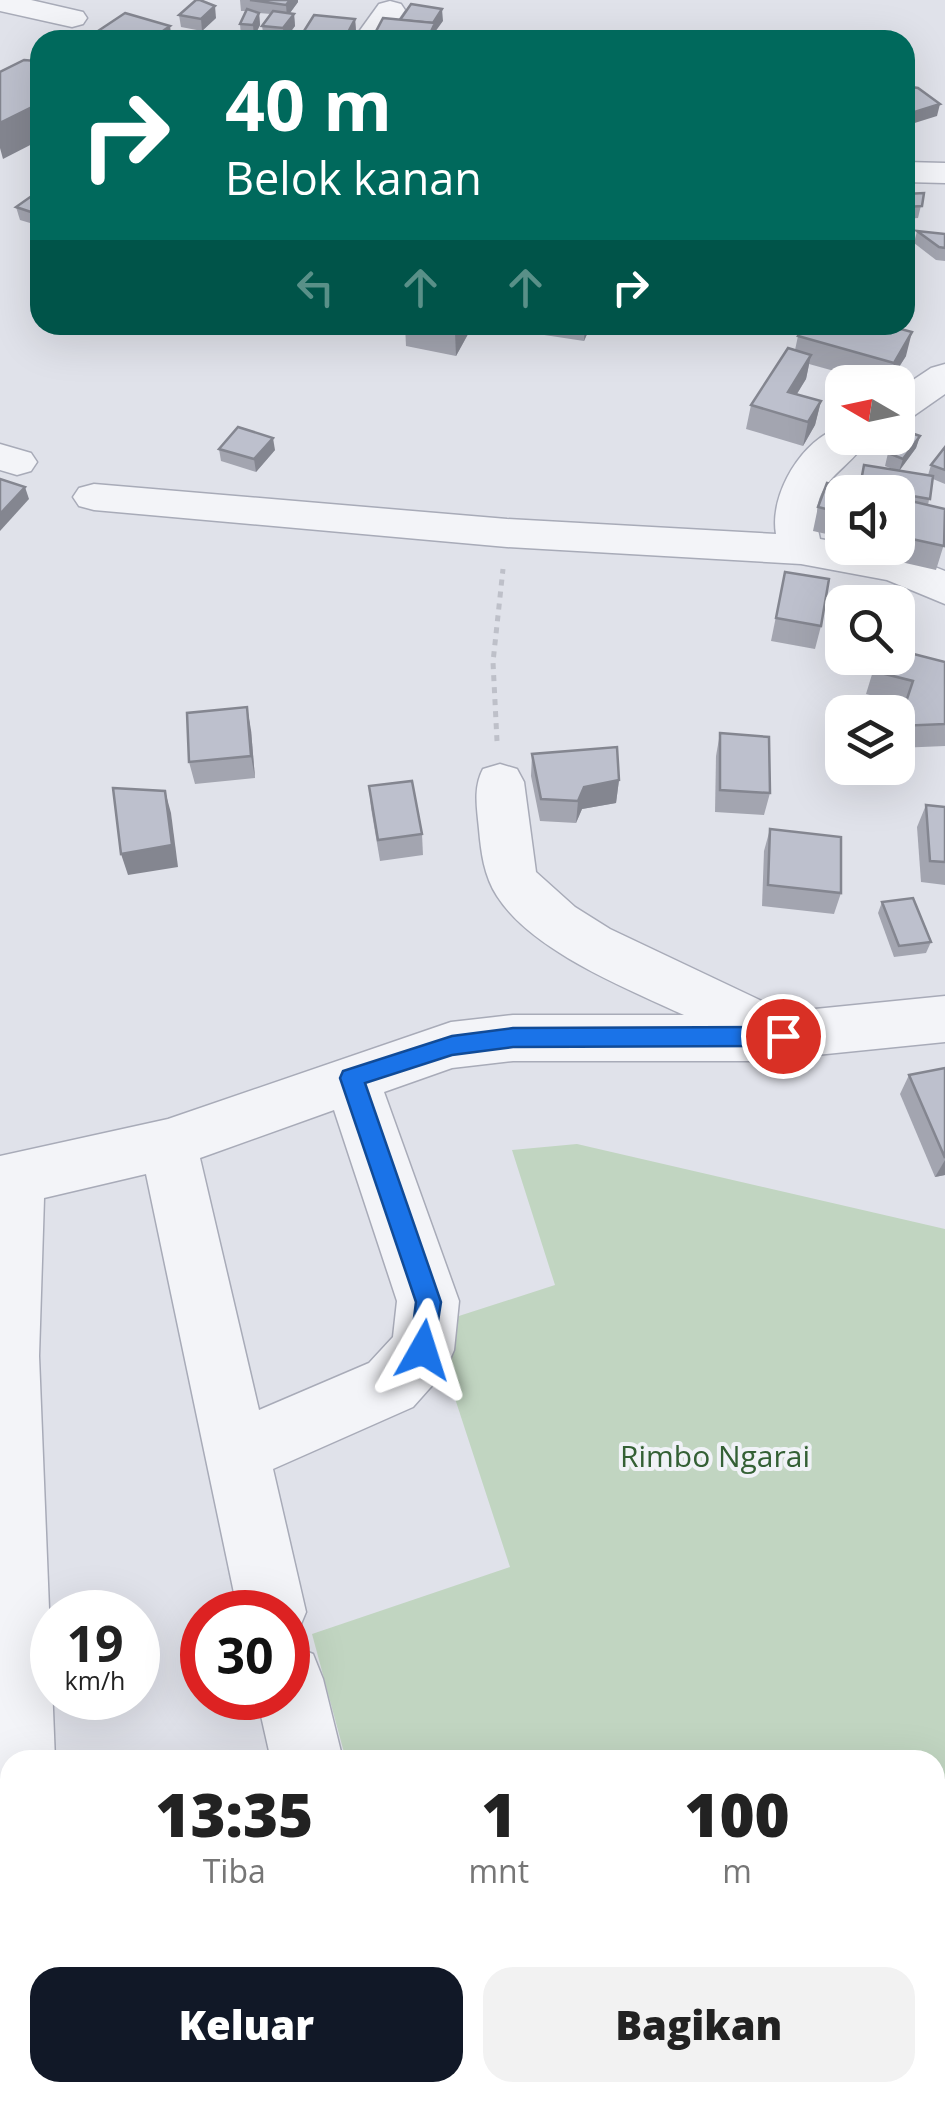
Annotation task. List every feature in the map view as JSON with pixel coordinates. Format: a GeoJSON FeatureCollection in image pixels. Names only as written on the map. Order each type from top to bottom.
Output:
{"type":"FeatureCollection","features":[{"type":"Feature","properties":{"kind":"street"},"geometry":{"type":"LineString","coordinates":[[0,2],[72,19]]}},
{"type":"Feature","properties":{"kind":"street"},"geometry":{"type":"LineString","coordinates":[[375,30],[390,10]]}},
{"type":"Feature","properties":{"kind":"street"},"geometry":{"type":"LineString","coordinates":[[915,172],[945,173]]}},
{"type":"Feature","properties":{"kind":"street"},"geometry":{"type":"LineString","coordinates":[[915,396],[945,376]]}},
{"type":"Feature","properties":{"kind":"street"},"geometry":{"type":"LineString","coordinates":[[802,550],[794,510],[809,476],[826,455]]}},
{"type":"Feature","properties":{"kind":"street"},"geometry":{"type":"LineString","coordinates":[[94,497],[507,533],[802,550],[897,566],[945,589]]}},
{"type":"Feature","properties":{"kind":"street"},"geometry":{"type":"LineString","coordinates":[[500,782],[513,880],[528,900],[569,931],[783,1036]]}},
{"type":"Feature","properties":{"kind":"street"},"geometry":{"type":"LineString","coordinates":[[19,1750],[7,1182],[168,1144],[452,1046],[513,1038],[783,1036],[945,1019]]}},
{"type":"Feature","properties":{"kind":"street"},"geometry":{"type":"LineString","coordinates":[[234,1453],[391,1385],[423,1350],[428,1302],[351,1078]]}},
{"type":"Feature","properties":{"kind":"street"},"geometry":{"type":"LineString","coordinates":[[168,1144],[267,1590]]}},
{"type":"Feature","properties":{"kind":"street"},"geometry":{"type":"LineString","coordinates":[[298,1720],[305,1750]]}},
{"type":"Feature","properties":{"kind":"path"},"geometry":{"type":"LineString","coordinates":[[500,782],[493,662],[507,533]]}},
{"type":"Feature","properties":{"kind":"green space","name":"Rimbo Ngarai"},"geometry":{"type":"Polygon","coordinates":[[[577,1144],[945,1229],[945,1750],[343,1750],[312,1634],[510,1567],[431,1325],[555,1285],[512,1150],[577,1144]]]}},
{"type":"Feature","properties":{"kind":"building"},"geometry":{"type":"Polygon","coordinates":[[[196,0],[215,6],[201,19],[179,15],[196,0]]]}},
{"type":"Feature","properties":{"kind":"building"},"geometry":{"type":"Polygon","coordinates":[[[250,0],[290,0],[286,5],[250,0]]]}},
{"type":"Feature","properties":{"kind":"building"},"geometry":{"type":"Polygon","coordinates":[[[411,4],[442,9],[433,23],[400,20],[411,4]]]}},
{"type":"Feature","properties":{"kind":"building"},"geometry":{"type":"Polygon","coordinates":[[[247,9],[259,13],[253,25],[240,24],[247,9]]]}},
{"type":"Feature","properties":{"kind":"building"},"geometry":{"type":"Polygon","coordinates":[[[273,11],[294,14],[283,28],[262,26],[273,11]]]}},
{"type":"Feature","properties":{"kind":"building"},"geometry":{"type":"Polygon","coordinates":[[[125,13],[170,26],[164,30],[100,30],[125,13]]]}},
{"type":"Feature","properties":{"kind":"building"},"geometry":{"type":"Polygon","coordinates":[[[314,15],[355,19],[349,30],[305,30],[314,15]]]}},
{"type":"Feature","properties":{"kind":"building"},"geometry":{"type":"Polygon","coordinates":[[[383,18],[435,23],[432,30],[377,30],[383,18]]]}},
{"type":"Feature","properties":{"kind":"building"},"geometry":{"type":"Polygon","coordinates":[[[30,60],[30,108],[0,123],[0,72],[30,60]]]}},
{"type":"Feature","properties":{"kind":"building"},"geometry":{"type":"Polygon","coordinates":[[[915,88],[918,88],[940,104],[915,112],[915,88]]]}},
{"type":"Feature","properties":{"kind":"building"},"geometry":{"type":"Polygon","coordinates":[[[915,193],[924,193],[922,206],[915,206],[915,193]]]}},
{"type":"Feature","properties":{"kind":"building"},"geometry":{"type":"Polygon","coordinates":[[[30,197],[30,212],[16,207],[30,197]]]}},
{"type":"Feature","properties":{"kind":"building"},"geometry":{"type":"Polygon","coordinates":[[[917,231],[945,234],[945,248],[939,247],[917,231]]]}},
{"type":"Feature","properties":{"kind":"building"},"geometry":{"type":"Polygon","coordinates":[[[799,335],[910,335],[894,363],[799,335]]]}},
{"type":"Feature","properties":{"kind":"building"},"geometry":{"type":"Polygon","coordinates":[[[788,348],[811,355],[788,392],[821,401],[808,422],[751,405],[788,348]]]}},
{"type":"Feature","properties":{"kind":"building"},"geometry":{"type":"Polygon","coordinates":[[[238,427],[273,438],[254,459],[219,449],[238,427]]]}},
{"type":"Feature","properties":{"kind":"building"},"geometry":{"type":"Polygon","coordinates":[[[945,447],[945,470],[931,465],[945,447]]]}},
{"type":"Feature","properties":{"kind":"building"},"geometry":{"type":"Polygon","coordinates":[[[864,465],[933,476],[930,499],[915,496],[915,475],[862,475],[864,465]]]}},
{"type":"Feature","properties":{"kind":"building"},"geometry":{"type":"Polygon","coordinates":[[[0,479],[25,487],[0,514],[0,479]]]}},
{"type":"Feature","properties":{"kind":"building"},"geometry":{"type":"Polygon","coordinates":[[[825,488],[825,509],[818,507],[825,488]]]}},
{"type":"Feature","properties":{"kind":"building"},"geometry":{"type":"Polygon","coordinates":[[[915,502],[945,509],[944,546],[915,540],[915,502]]]}},
{"type":"Feature","properties":{"kind":"building"},"geometry":{"type":"Polygon","coordinates":[[[785,572],[829,579],[821,626],[776,618],[785,572]]]}},
{"type":"Feature","properties":{"kind":"building"},"geometry":{"type":"Polygon","coordinates":[[[915,654],[945,662],[945,724],[915,725],[915,695],[908,695],[913,681],[889,675],[915,675],[915,654]]]}},
{"type":"Feature","properties":{"kind":"building"},"geometry":{"type":"Polygon","coordinates":[[[247,707],[251,756],[189,762],[187,713],[247,707]]]}},
{"type":"Feature","properties":{"kind":"building"},"geometry":{"type":"Polygon","coordinates":[[[720,733],[769,737],[770,793],[720,790],[720,733]]]}},
{"type":"Feature","properties":{"kind":"building"},"geometry":{"type":"Polygon","coordinates":[[[617,747],[619,780],[584,787],[578,801],[541,799],[532,754],[617,747]]]}},
{"type":"Feature","properties":{"kind":"building"},"geometry":{"type":"Polygon","coordinates":[[[412,781],[422,834],[378,840],[369,786],[412,781]]]}},
{"type":"Feature","properties":{"kind":"building"},"geometry":{"type":"Polygon","coordinates":[[[113,788],[165,791],[172,845],[121,854],[113,788]]]}},
{"type":"Feature","properties":{"kind":"building"},"geometry":{"type":"Polygon","coordinates":[[[926,805],[945,807],[945,862],[930,861],[926,805]]]}},
{"type":"Feature","properties":{"kind":"building"},"geometry":{"type":"Polygon","coordinates":[[[770,829],[841,837],[841,893],[768,885],[770,829]]]}},
{"type":"Feature","properties":{"kind":"building"},"geometry":{"type":"Polygon","coordinates":[[[913,898],[931,942],[899,946],[882,902],[913,898]]]}},
{"type":"Feature","properties":{"kind":"building"},"geometry":{"type":"Polygon","coordinates":[[[945,1068],[945,1158],[909,1075],[945,1068]]]}},
{"type":"Feature","properties":{"kind":"route"},"geometry":{"type":"LineString","coordinates":[[423,1350],[428,1302],[351,1078],[452,1046],[513,1038],[783,1036]]}}]}
